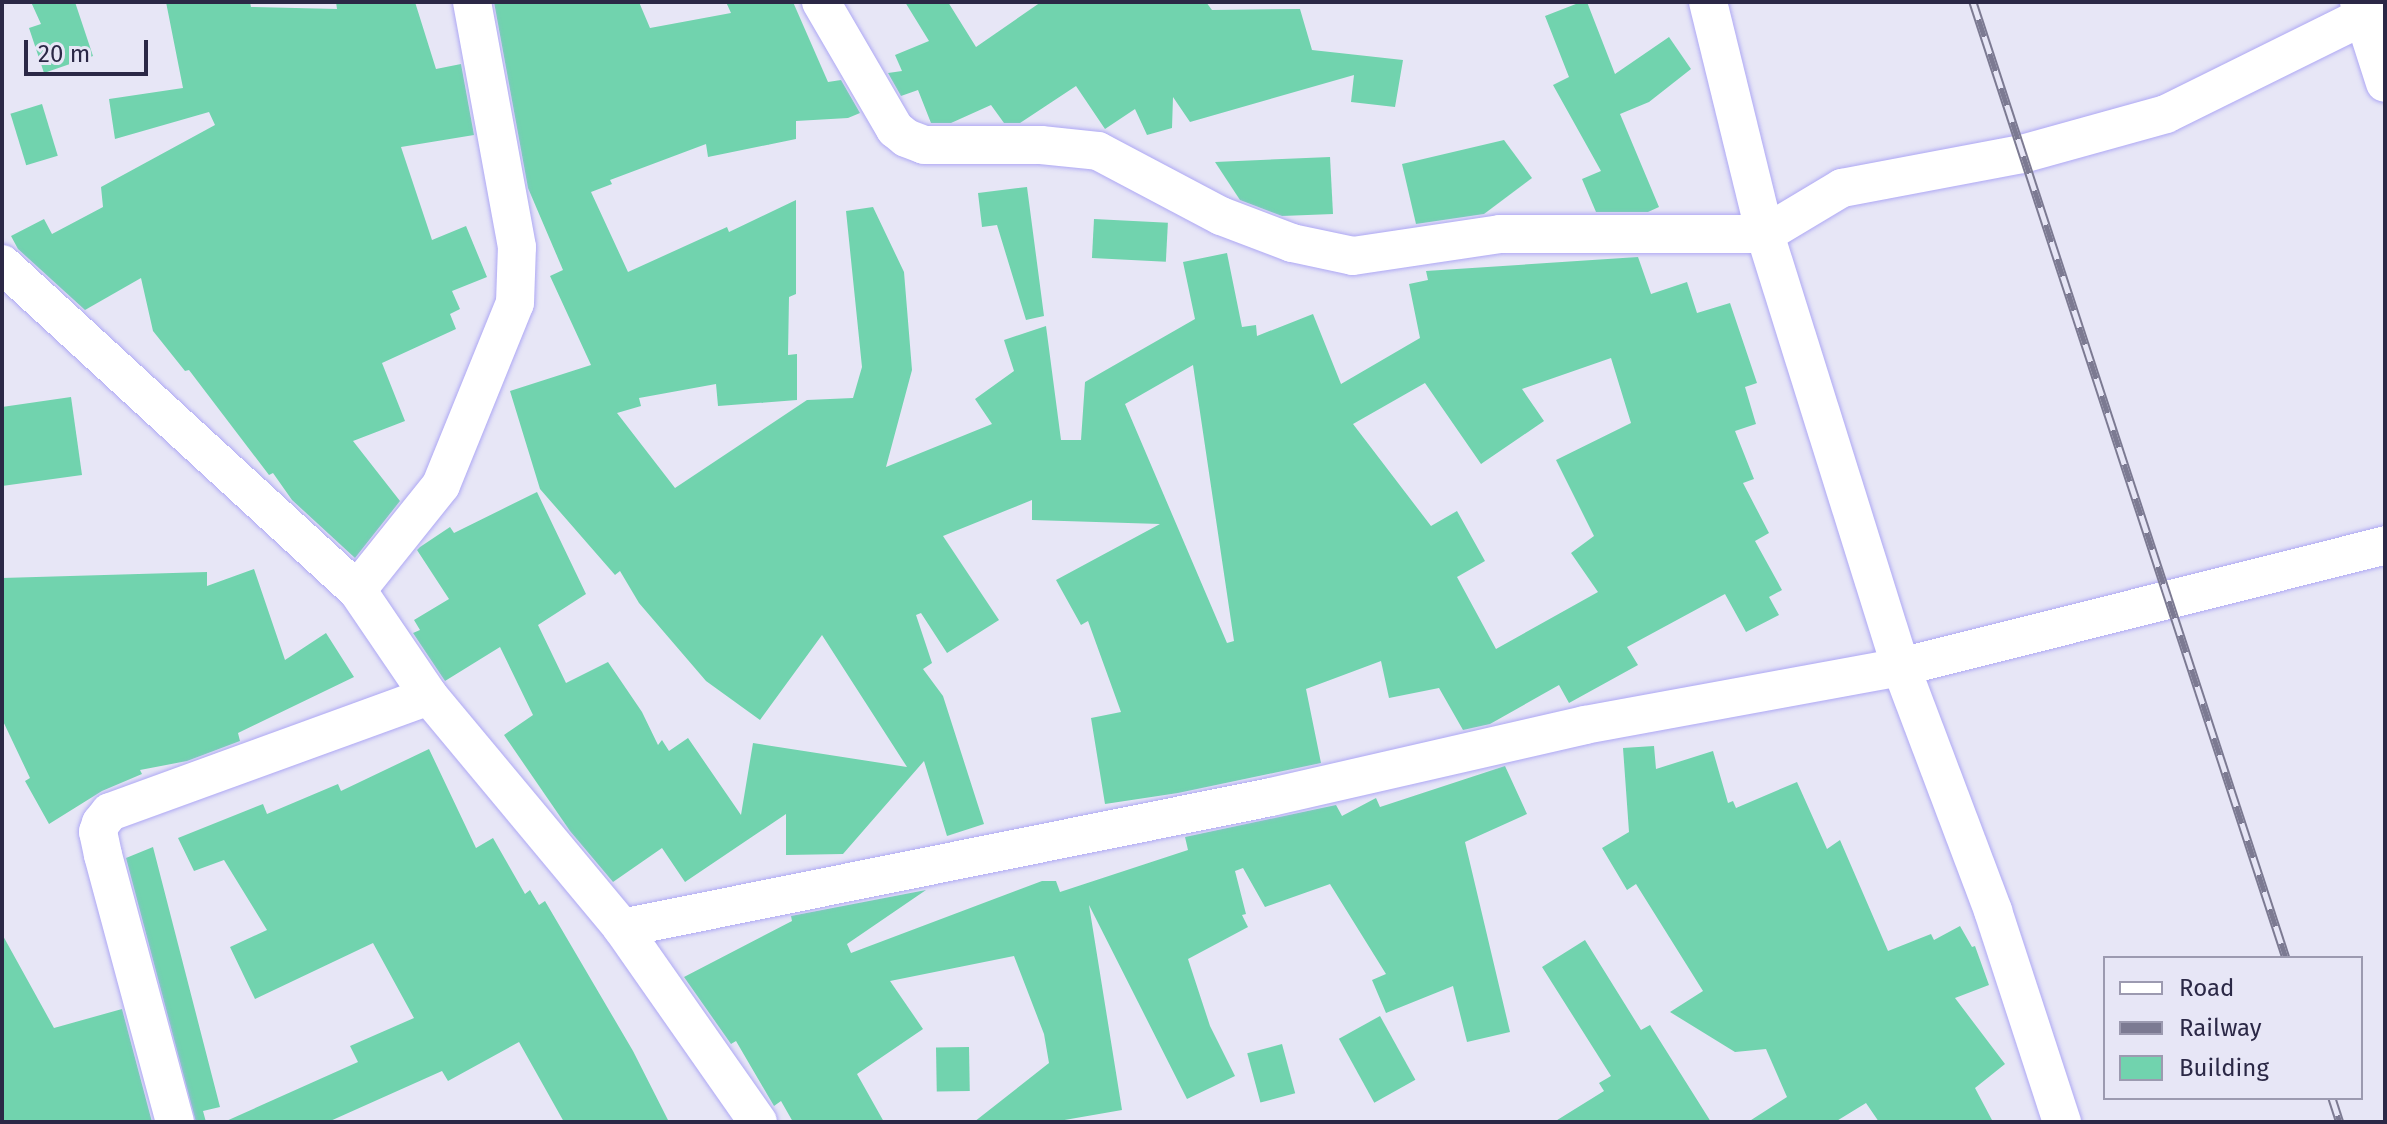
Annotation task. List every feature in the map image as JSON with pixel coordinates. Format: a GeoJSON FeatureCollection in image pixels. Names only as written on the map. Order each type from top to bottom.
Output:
{"type":"FeatureCollection","features":[{"type":"Feature","properties":{"kind":"street"},"geometry":{"type":"LineString","coordinates":[[357,590],[441,485],[515,303],[517,247],[472,2]]}},
{"type":"Feature","properties":{"kind":"street"},"geometry":{"type":"LineString","coordinates":[[821,2],[895,129],[906,138],[924,145],[1041,145],[1098,151],[1221,216],[1292,243],[1353,256],[1500,234],[1765,234],[1842,188],[2022,154],[2166,114],[2369,9],[2385,83]]}},
{"type":"Feature","properties":{"kind":"street"},"geometry":{"type":"LineString","coordinates":[[1708,2],[1765,234],[1901,667],[1993,911],[2062,1122]]}},
{"type":"Feature","properties":{"kind":"street"},"geometry":{"type":"LineString","coordinates":[[2,264],[357,590],[429,696],[622,928],[758,1122]]}},
{"type":"Feature","properties":{"kind":"street"},"geometry":{"type":"LineString","coordinates":[[622,928],[1271,797],[1585,725],[1901,667],[2385,545]]}},
{"type":"Feature","properties":{"kind":"street"},"geometry":{"type":"LineString","coordinates":[[175,1122],[103,855],[98,832],[101,823],[110,812],[429,696]]}},
{"type":"Feature","properties":{"kind":"building"},"geometry":{"type":"Polygon","coordinates":[[[31,2],[75,2],[93,56],[44,73],[29,28],[41,24],[31,2]]]}},
{"type":"Feature","properties":{"kind":"building"},"geometry":{"type":"Polygon","coordinates":[[[166,2],[250,2],[251,7],[337,9],[336,2],[415,2],[436,69],[461,64],[474,135],[401,147],[432,240],[466,226],[487,277],[452,291],[460,309],[450,314],[456,329],[382,363],[405,421],[353,441],[400,501],[355,558],[292,500],[273,473],[269,475],[189,370],[185,371],[153,331],[141,278],[85,310],[18,249],[11,236],[44,219],[52,234],[103,207],[101,187],[215,125],[209,112],[115,139],[109,99],[183,88],[166,2]]]}},
{"type":"Feature","properties":{"kind":"building"},"geometry":{"type":"Polygon","coordinates":[[[494,2],[639,2],[650,28],[731,13],[726,2],[793,2],[828,82],[841,80],[860,113],[848,118],[796,121],[796,139],[708,157],[706,144],[610,180],[612,184],[591,192],[628,272],[727,227],[729,232],[796,200],[796,294],[789,297],[788,355],[797,354],[797,400],[718,406],[716,384],[639,398],[641,406],[617,413],[675,488],[807,400],[853,398],[862,367],[846,211],[873,207],[904,272],[912,370],[886,467],[992,424],[975,399],[1014,371],[1004,340],[1046,326],[1061,440],[1081,440],[1085,382],[1195,319],[1183,262],[1227,253],[1242,327],[1256,325],[1257,336],[1313,314],[1341,384],[1420,338],[1409,284],[1428,280],[1426,271],[1638,257],[1651,294],[1687,282],[1697,313],[1730,303],[1757,383],[1745,387],[1756,424],[1735,431],[1754,479],[1743,483],[1769,533],[1755,541],[1782,590],[1769,597],[1779,615],[1746,632],[1725,594],[1627,647],[1638,665],[1569,703],[1559,685],[1490,724],[1463,730],[1439,688],[1389,698],[1381,661],[1306,689],[1321,763],[1178,793],[1105,804],[1091,718],[1121,712],[1088,621],[1081,625],[1056,580],[1160,524],[1032,520],[1032,500],[943,536],[999,620],[947,653],[921,613],[916,615],[932,663],[923,669],[943,696],[984,824],[947,836],[924,761],[843,854],[786,855],[786,814],[685,882],[662,848],[613,882],[570,831],[504,735],[533,715],[500,647],[445,681],[413,633],[420,630],[414,620],[449,599],[417,550],[450,527],[454,533],[537,492],[586,594],[538,625],[566,683],[608,662],[642,712],[658,745],[662,740],[669,751],[688,738],[741,815],[753,743],[907,767],[822,635],[760,720],[706,681],[639,603],[620,571],[615,575],[540,489],[510,391],[591,365],[550,276],[563,270],[528,188],[494,2]],[[1611,358],[1522,389],[1544,421],[1481,464],[1425,383],[1353,424],[1431,526],[1457,511],[1485,561],[1457,577],[1496,649],[1598,592],[1571,553],[1594,536],[1556,460],[1631,423],[1611,358]],[[1193,365],[1125,404],[1227,643],[1234,641],[1193,365]]]}},
{"type":"Feature","properties":{"kind":"building"},"geometry":{"type":"Polygon","coordinates":[[[905,2],[948,2],[976,47],[1041,2],[1206,2],[1212,10],[1300,9],[1312,50],[1403,60],[1395,107],[1351,102],[1354,75],[1190,122],[1173,97],[1172,128],[1147,135],[1135,109],[1105,129],[1076,86],[1020,123],[1004,123],[991,105],[951,123],[931,123],[918,90],[901,96],[888,73],[902,71],[895,55],[929,41],[905,2]]]}},
{"type":"Feature","properties":{"kind":"building"},"geometry":{"type":"Polygon","coordinates":[[[1587,2],[1615,74],[1669,37],[1691,69],[1649,102],[1620,114],[1659,207],[1648,212],[1596,212],[1582,179],[1601,171],[1553,85],[1569,77],[1545,16],[1587,2]]]}},
{"type":"Feature","properties":{"kind":"building"},"geometry":{"type":"Polygon","coordinates":[[[42,104],[58,156],[26,165],[10,114],[42,104]]]}},
{"type":"Feature","properties":{"kind":"building"},"geometry":{"type":"Polygon","coordinates":[[[1504,140],[1532,178],[1484,214],[1416,224],[1402,164],[1504,140]]]}},
{"type":"Feature","properties":{"kind":"building"},"geometry":{"type":"Polygon","coordinates":[[[1330,157],[1333,214],[1282,216],[1240,200],[1215,162],[1330,157]]]}},
{"type":"Feature","properties":{"kind":"building"},"geometry":{"type":"Polygon","coordinates":[[[1027,187],[1044,316],[1026,320],[997,225],[982,227],[978,193],[1027,187]]]}},
{"type":"Feature","properties":{"kind":"building"},"geometry":{"type":"Polygon","coordinates":[[[1094,219],[1168,223],[1166,262],[1092,258],[1094,219]]]}},
{"type":"Feature","properties":{"kind":"building"},"geometry":{"type":"Polygon","coordinates":[[[71,397],[82,475],[2,486],[2,407],[71,397]]]}},
{"type":"Feature","properties":{"kind":"building"},"geometry":{"type":"Polygon","coordinates":[[[254,569],[285,660],[326,633],[354,677],[238,733],[240,741],[187,761],[140,770],[142,774],[102,791],[49,824],[25,781],[30,778],[2,719],[2,578],[207,572],[207,586],[254,569]]]}},
{"type":"Feature","properties":{"kind":"building"},"geometry":{"type":"Polygon","coordinates":[[[1654,746],[1656,769],[1713,751],[1728,803],[1733,801],[1736,808],[1797,782],[1827,849],[1840,840],[1888,951],[1931,934],[1934,940],[1960,926],[1972,947],[1975,946],[1989,985],[1955,998],[2005,1064],[1975,1088],[1993,1122],[1879,1122],[1866,1103],[1835,1122],[1748,1122],[1787,1097],[1766,1049],[1735,1052],[1670,1012],[1703,991],[1636,884],[1627,890],[1602,848],[1629,832],[1623,748],[1654,746]]]}},
{"type":"Feature","properties":{"kind":"building"},"geometry":{"type":"Polygon","coordinates":[[[429,749],[476,848],[493,838],[525,894],[530,890],[539,905],[545,901],[633,1051],[669,1122],[564,1122],[519,1042],[448,1081],[442,1071],[328,1122],[224,1122],[358,1062],[350,1046],[414,1018],[373,943],[255,999],[230,947],[267,930],[224,860],[194,871],[178,838],[263,804],[267,814],[338,784],[341,791],[429,749]]]}},
{"type":"Feature","properties":{"kind":"building"},"geometry":{"type":"Polygon","coordinates":[[[1505,766],[1527,814],[1465,842],[1510,1032],[1467,1042],[1453,986],[1386,1013],[1372,980],[1386,974],[1330,884],[1265,907],[1243,868],[1235,871],[1246,914],[1242,915],[1248,927],[1188,959],[1210,1026],[1235,1076],[1187,1099],[1089,905],[1122,1110],[1053,1122],[974,1122],[1049,1063],[1044,1034],[1014,956],[890,981],[923,1029],[857,1074],[884,1122],[793,1122],[781,1101],[774,1106],[736,1041],[731,1044],[684,977],[792,921],[791,916],[926,890],[847,944],[851,953],[1042,881],[1056,881],[1060,892],[1188,850],[1185,837],[1336,805],[1342,816],[1376,798],[1380,807],[1505,766]]]}},
{"type":"Feature","properties":{"kind":"building"},"geometry":{"type":"Polygon","coordinates":[[[153,847],[220,1107],[203,1111],[206,1122],[196,1122],[126,858],[153,847]]]}},
{"type":"Feature","properties":{"kind":"building"},"geometry":{"type":"Polygon","coordinates":[[[2,934],[54,1028],[122,1009],[152,1122],[2,1122],[2,934]]]}},
{"type":"Feature","properties":{"kind":"building"},"geometry":{"type":"Polygon","coordinates":[[[1585,940],[1641,1030],[1650,1025],[1711,1122],[1554,1122],[1604,1091],[1599,1083],[1611,1076],[1542,967],[1585,940]]]}},
{"type":"Feature","properties":{"kind":"building"},"geometry":{"type":"Polygon","coordinates":[[[1380,1016],[1415,1080],[1374,1103],[1339,1039],[1380,1016]]]}},
{"type":"Feature","properties":{"kind":"building"},"geometry":{"type":"Polygon","coordinates":[[[1282,1044],[1295,1093],[1260,1103],[1247,1053],[1282,1044]]]}},
{"type":"Feature","properties":{"kind":"building"},"geometry":{"type":"Polygon","coordinates":[[[969,1047],[970,1091],[937,1092],[936,1048],[969,1047]]]}},
{"type":"Feature","properties":{"kind":"railway"},"geometry":{"type":"LineString","coordinates":[[1973,2],[2285,956]]}},
{"type":"Feature","properties":{"kind":"railway"},"geometry":{"type":"LineString","coordinates":[[2333,1100],[2340,1122]]}}]}
